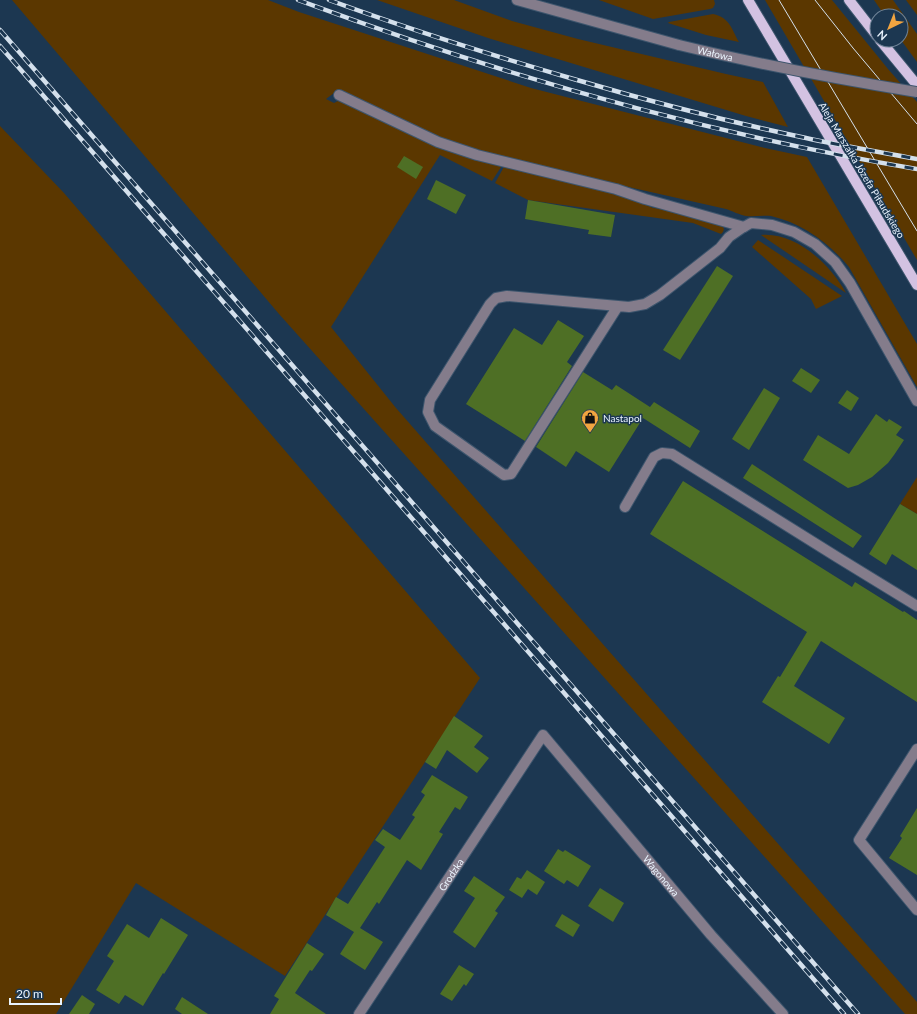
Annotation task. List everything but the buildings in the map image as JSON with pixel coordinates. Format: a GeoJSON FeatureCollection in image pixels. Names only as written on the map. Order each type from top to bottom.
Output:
{"type":"FeatureCollection","features":[{"type":"Feature","properties":{"kind":"main road","name":"Aleja Marszałka Józefa Piłsudskiego"},"geometry":{"type":"LineString","coordinates":[[748,0],[917,285]]}},
{"type":"Feature","properties":{"kind":"main road"},"geometry":{"type":"LineString","coordinates":[[850,0],[869,25]]}},
{"type":"Feature","properties":{"kind":"main road"},"geometry":{"type":"LineString","coordinates":[[887,48],[917,85]]}},
{"type":"Feature","properties":{"kind":"street","name":"Wałowa"},"geometry":{"type":"LineString","coordinates":[[517,0],[679,45],[828,76],[917,92]]}},
{"type":"Feature","properties":{"kind":"street"},"geometry":{"type":"LineString","coordinates":[[340,95],[438,142],[477,155],[616,189],[645,199],[744,227]]}},
{"type":"Feature","properties":{"kind":"street"},"geometry":{"type":"LineString","coordinates":[[618,306],[511,474],[504,475],[435,426],[428,412],[430,400],[490,304],[496,298],[507,296],[618,306],[629,307],[645,304],[660,295],[720,248],[729,237],[751,223],[772,225],[794,232],[815,244],[835,262],[856,294],[917,401]]}},
{"type":"Feature","properties":{"kind":"street"},"geometry":{"type":"LineString","coordinates":[[625,507],[654,457],[662,453],[672,454],[917,606]]}},
{"type":"Feature","properties":{"kind":"street","name":"Grodzka"},"geometry":{"type":"LineString","coordinates":[[359,1014],[543,735]]}},
{"type":"Feature","properties":{"kind":"street","name":"Wagonowa"},"geometry":{"type":"LineString","coordinates":[[543,735],[711,935],[783,1014]]}},
{"type":"Feature","properties":{"kind":"street"},"geometry":{"type":"LineString","coordinates":[[917,749],[859,840],[917,910]]}},
{"type":"Feature","properties":{"kind":"shaded area"},"geometry":{"type":"Polygon","coordinates":[[[12,0],[268,0],[299,12],[531,88],[765,148],[807,157],[917,344],[917,387],[849,267],[824,242],[804,229],[782,219],[771,216],[744,215],[726,209],[484,153],[436,138],[338,90],[326,99],[334,103],[342,99],[435,143],[477,158],[503,164],[492,181],[440,155],[331,327],[396,408],[917,1002],[917,1014],[905,1014],[279,314],[12,0]]]}},
{"type":"Feature","properties":{"kind":"shaded area"},"geometry":{"type":"Polygon","coordinates":[[[377,0],[454,0],[512,21],[578,39],[763,82],[788,127],[746,116],[488,38],[377,0]]]}},
{"type":"Feature","properties":{"kind":"shaded area"},"geometry":{"type":"Polygon","coordinates":[[[599,0],[714,0],[715,4],[713,8],[710,9],[653,19],[599,0]]]}},
{"type":"Feature","properties":{"kind":"shaded area"},"geometry":{"type":"Polygon","coordinates":[[[765,0],[832,0],[869,46],[869,48],[871,48],[917,102],[917,260],[765,0]]]}},
{"type":"Feature","properties":{"kind":"shaded area"},"geometry":{"type":"Polygon","coordinates":[[[874,0],[893,0],[899,8],[880,8],[874,0]]]}},
{"type":"Feature","properties":{"kind":"shaded area"},"geometry":{"type":"Polygon","coordinates":[[[906,0],[917,0],[917,15],[906,0]]]}},
{"type":"Feature","properties":{"kind":"shaded area"},"geometry":{"type":"Polygon","coordinates":[[[713,14],[727,21],[739,42],[706,35],[668,23],[669,22],[713,14]]]}},
{"type":"Feature","properties":{"kind":"shaded area"},"geometry":{"type":"Polygon","coordinates":[[[909,23],[917,34],[917,62],[907,48],[909,48],[909,23]]]}},
{"type":"Feature","properties":{"kind":"shaded area"},"geometry":{"type":"Polygon","coordinates":[[[0,126],[64,193],[480,678],[285,976],[136,883],[56,1014],[0,1014],[0,126]]]}},
{"type":"Feature","properties":{"kind":"shaded area"},"geometry":{"type":"Polygon","coordinates":[[[505,165],[589,185],[634,199],[653,208],[676,210],[722,225],[724,229],[721,234],[693,223],[528,200],[495,183],[505,165]]]}},
{"type":"Feature","properties":{"kind":"shaded area"},"geometry":{"type":"Polygon","coordinates":[[[761,235],[774,235],[787,239],[799,244],[811,252],[831,271],[846,293],[761,235]]]}},
{"type":"Feature","properties":{"kind":"shaded area"},"geometry":{"type":"Polygon","coordinates":[[[758,240],[842,296],[816,309],[811,299],[752,247],[758,240]]]}},
{"type":"Feature","properties":{"kind":"shaded area"},"geometry":{"type":"Polygon","coordinates":[[[917,477],[917,514],[900,504],[917,477]]]}},
{"type":"Feature","properties":{"kind":"tram line"},"geometry":{"type":"LineString","coordinates":[[779,0],[917,231]]}},
{"type":"Feature","properties":{"kind":"tram line"},"geometry":{"type":"LineString","coordinates":[[815,0],[917,124]]}},
{"type":"Feature","properties":{"kind":"railway"},"geometry":{"type":"LineString","coordinates":[[298,0],[449,53],[603,99],[681,120],[759,138],[838,155],[917,169]]}},
{"type":"Feature","properties":{"kind":"railway"},"geometry":{"type":"LineString","coordinates":[[329,0],[484,52],[634,96],[777,132],[917,159]]}},
{"type":"Feature","properties":{"kind":"railway"},"geometry":{"type":"LineString","coordinates":[[0,30],[858,1014]]}},
{"type":"Feature","properties":{"kind":"railway"},"geometry":{"type":"LineString","coordinates":[[0,46],[844,1014]]}},
{"type":"Feature","properties":{"kind":"place","name":"Nastapol"},"geometry":{"type":"Point","coordinates":[590,433]}}]}
